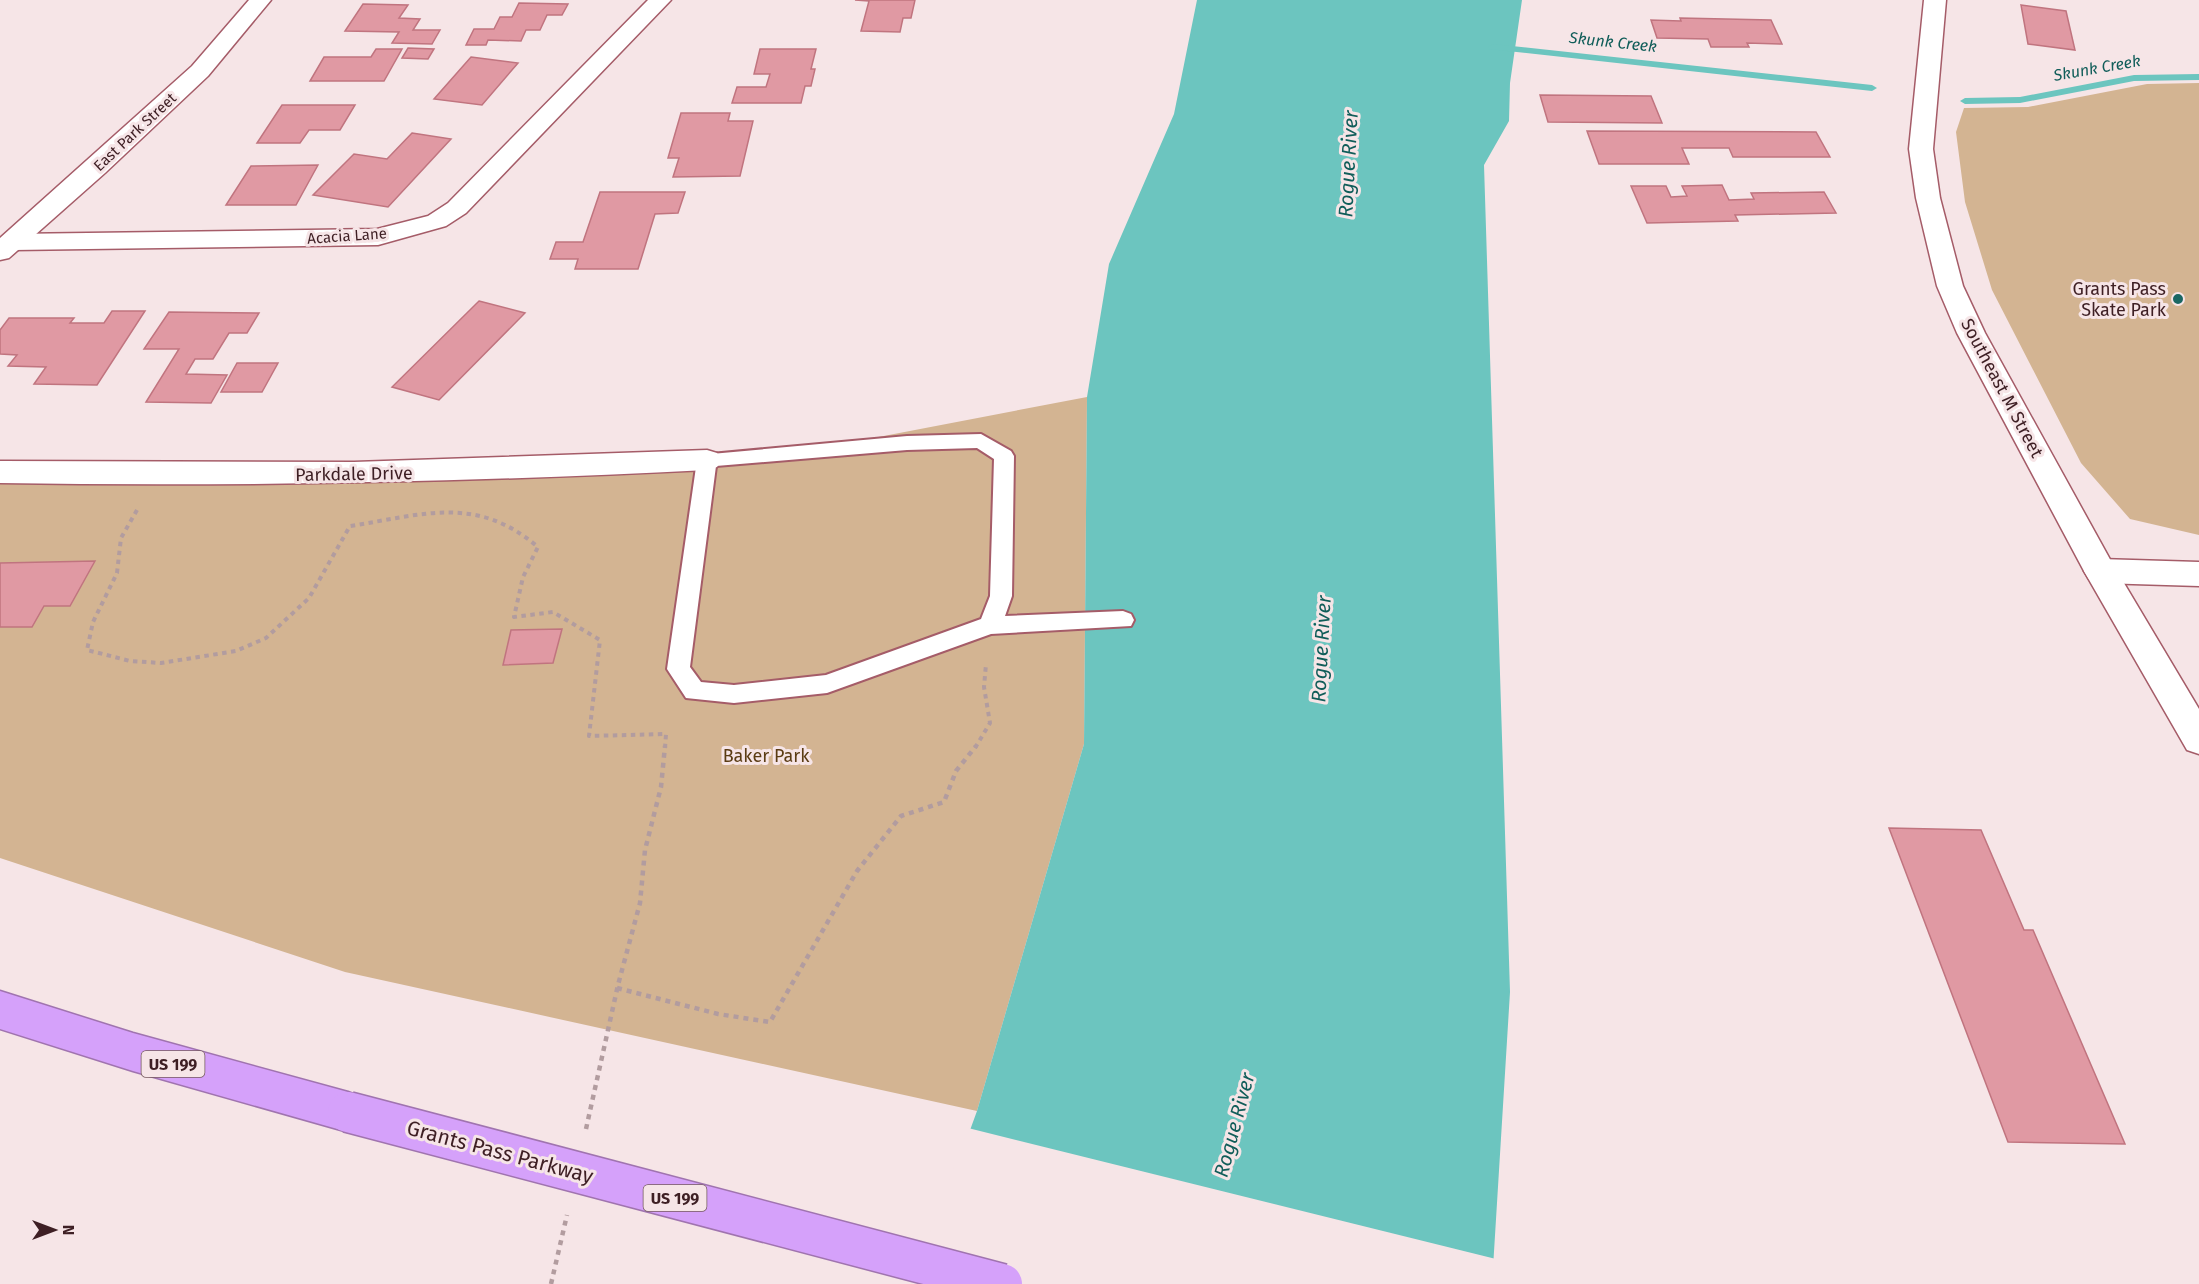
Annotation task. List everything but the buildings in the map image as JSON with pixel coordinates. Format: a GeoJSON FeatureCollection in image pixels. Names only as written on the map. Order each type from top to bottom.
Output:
{"type":"FeatureCollection","features":[{"type":"Feature","properties":{"kind":"highway","name":"Grants Pass Parkway"},"geometry":{"type":"LineString","coordinates":[[0,1010],[133,1052],[348,1112],[1002,1284]]}},
{"type":"Feature","properties":{"kind":"street","name":"East Park Street"},"geometry":{"type":"LineString","coordinates":[[7,247],[200,70],[260,0]]}},
{"type":"Feature","properties":{"kind":"street","name":"Acacia Lane"},"geometry":{"type":"LineString","coordinates":[[7,247],[378,237],[437,221],[457,208],[660,0]]}},
{"type":"Feature","properties":{"kind":"street","name":"Southeast M Street"},"geometry":{"type":"LineString","coordinates":[[1935,0],[1921,149],[1941,258],[1950,286],[1971,333],[2100,571],[2199,740]]}},
{"type":"Feature","properties":{"kind":"street","name":"Parkdale Drive"},"geometry":{"type":"LineString","coordinates":[[0,472],[157,476],[370,474],[707,460]]}},
{"type":"Feature","properties":{"kind":"street"},"geometry":{"type":"LineString","coordinates":[[2100,571],[2199,573]]}},
{"type":"Feature","properties":{"kind":"lane"},"geometry":{"type":"LineString","coordinates":[[990,625],[1001,596],[1004,456],[981,441],[907,443],[707,460],[678,669],[694,691],[734,694],[827,684],[990,625],[1123,620]]}},
{"type":"Feature","properties":{"kind":"path"},"geometry":{"type":"LineString","coordinates":[[157,476],[121,538],[117,573],[93,622],[87,650],[130,661],[161,663],[236,651],[266,638],[309,598],[350,526],[433,515],[472,513],[523,533],[538,547],[523,577],[514,616],[554,612],[600,640],[589,736],[666,734],[661,787],[645,850],[640,903],[617,988],[584,1136]]}},
{"type":"Feature","properties":{"kind":"path"},"geometry":{"type":"LineString","coordinates":[[617,988],[718,1014],[770,1022],[857,871],[901,816],[944,802],[956,771],[971,755],[990,723],[984,687],[990,625]]}},
{"type":"Feature","properties":{"kind":"path"},"geometry":{"type":"LineString","coordinates":[[551,1284],[569,1204]]}},
{"type":"Feature","properties":{"kind":"green space","name":"Grants Pass Skate Park"},"geometry":{"type":"Polygon","coordinates":[[[2199,83],[2199,535],[2130,519],[2081,463],[1992,290],[1965,202],[1956,132],[1964,108],[2028,107],[2147,84],[2199,83]]]}},
{"type":"Feature","properties":{"kind":"green space","name":"Baker Park"},"geometry":{"type":"Polygon","coordinates":[[[1087,397],[1084,744],[977,1111],[345,972],[0,858],[0,467],[488,470],[795,453],[1087,397]]]}},
{"type":"Feature","properties":{"kind":"water","name":"Rogue River"},"geometry":{"type":"Polygon","coordinates":[[[1197,0],[1522,0],[1510,83],[1509,121],[1484,165],[1510,992],[1492,1284],[914,1284],[977,1111],[1084,744],[1087,397],[1109,264],[1174,114],[1197,0]]]}},
{"type":"Feature","properties":{"kind":"pier"},"geometry":{"type":"Polygon","coordinates":[[[968,1128],[1496,1259],[1495,1284],[911,1284],[968,1128]]]}},
{"type":"Feature","properties":{"kind":"waterway","name":"Skunk Creek"},"geometry":{"type":"LineString","coordinates":[[1493,47],[1872,88]]}},
{"type":"Feature","properties":{"kind":"waterway","name":"Skunk Creek"},"geometry":{"type":"LineString","coordinates":[[1965,101],[2020,100],[2134,78],[2199,77]]}},
{"type":"Feature","properties":{"kind":"place","name":"Grants Pass Skate Park"},"geometry":{"type":"Point","coordinates":[2178,299]}}]}
